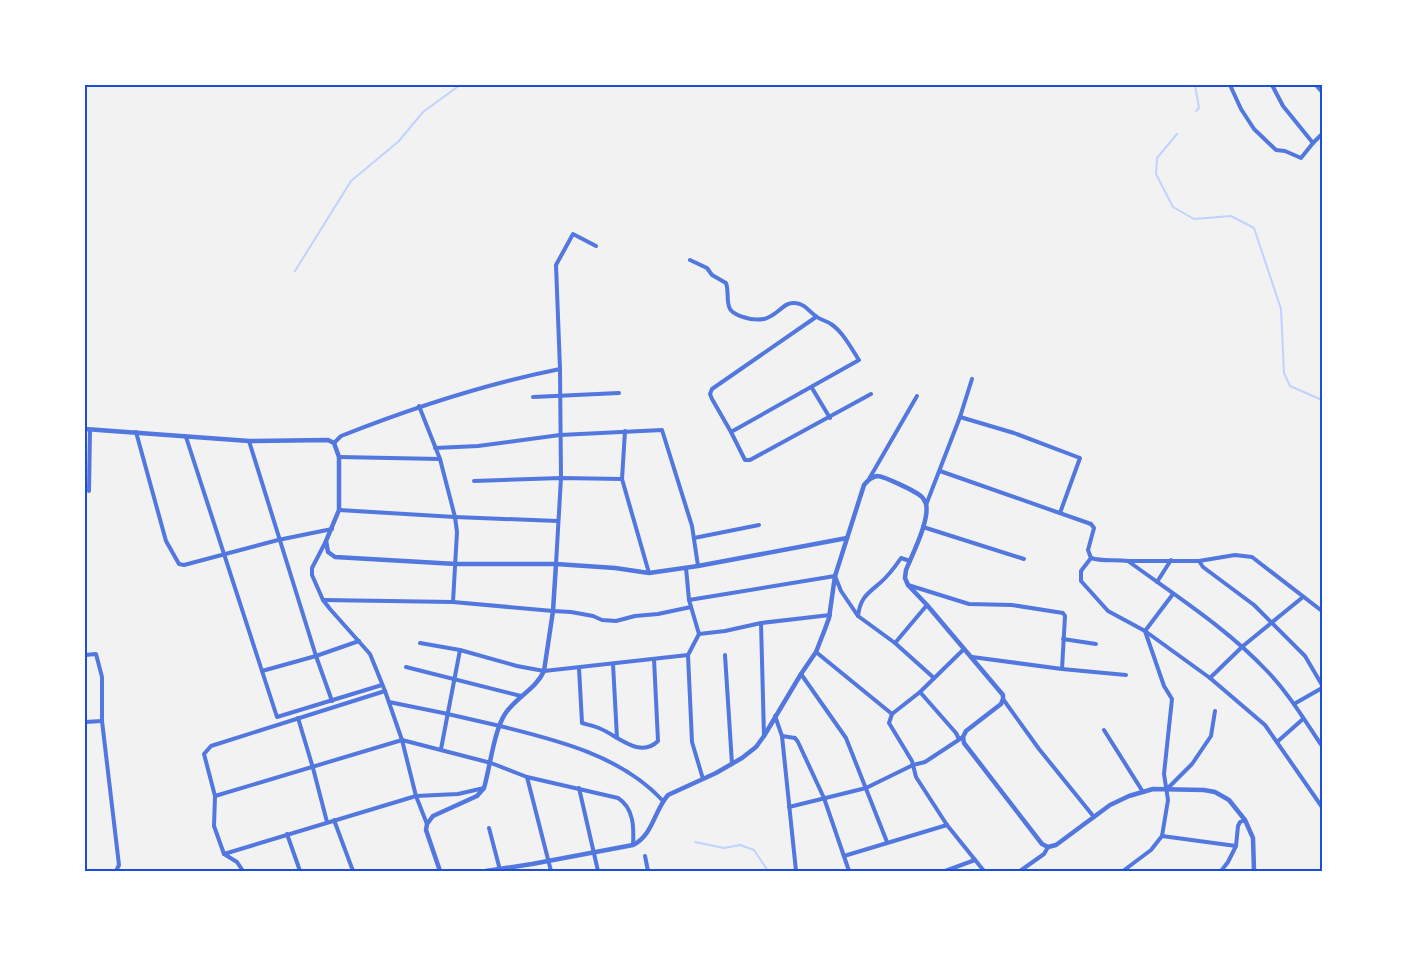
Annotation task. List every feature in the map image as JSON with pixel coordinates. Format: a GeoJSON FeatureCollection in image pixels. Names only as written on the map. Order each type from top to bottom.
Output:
{"type":"FeatureCollection","features":[{"type":"Feature","properties":{"kind":"street"},"geometry":{"type":"LineString","coordinates":[[1230,85],[1241,109],[1254,129],[1276,150],[1285,151],[1301,158],[1322,134]]}},
{"type":"Feature","properties":{"kind":"street"},"geometry":{"type":"LineString","coordinates":[[1272,85],[1283,106],[1314,143]]}},
{"type":"Feature","properties":{"kind":"street"},"geometry":{"type":"LineString","coordinates":[[1316,85],[1322,92]]}},
{"type":"Feature","properties":{"kind":"street"},"geometry":{"type":"LineString","coordinates":[[440,871],[426,830],[427,824],[433,816],[477,796],[484,788],[499,726],[505,713],[541,679],[544,671],[553,612],[561,478],[560,369],[556,266],[572,234],[596,246]]}},
{"type":"Feature","properties":{"kind":"street"},"geometry":{"type":"LineString","coordinates":[[690,260],[708,268],[712,275],[726,283],[729,308],[734,314],[756,320],[766,320],[786,305],[794,302],[807,307],[816,316],[830,322],[837,328],[859,360],[731,432]]}},
{"type":"Feature","properties":{"kind":"street"},"geometry":{"type":"LineString","coordinates":[[816,316],[712,389],[710,394],[712,399],[747,461],[830,418],[871,394]]}},
{"type":"Feature","properties":{"kind":"street"},"geometry":{"type":"LineString","coordinates":[[334,443],[341,436],[419,406],[504,382],[560,369]]}},
{"type":"Feature","properties":{"kind":"street"},"geometry":{"type":"LineString","coordinates":[[972,379],[960,417],[926,505],[926,517],[906,570],[905,578],[908,585],[928,605],[972,657],[1002,695],[1039,749],[1094,817]]}},
{"type":"Feature","properties":{"kind":"street"},"geometry":{"type":"LineString","coordinates":[[812,388],[830,418]]}},
{"type":"Feature","properties":{"kind":"street"},"geometry":{"type":"LineString","coordinates":[[533,397],[619,393]]}},
{"type":"Feature","properties":{"kind":"street"},"geometry":{"type":"LineString","coordinates":[[486,871],[633,845],[644,837],[668,795],[703,779],[750,753],[764,736],[800,674],[816,652],[830,615],[835,576],[864,485],[916,396]]}},
{"type":"Feature","properties":{"kind":"street"},"geometry":{"type":"LineString","coordinates":[[419,406],[440,460],[455,517],[457,532],[453,602]]}},
{"type":"Feature","properties":{"kind":"street"},"geometry":{"type":"LineString","coordinates":[[960,417],[1014,433],[1080,458],[1060,513]]}},
{"type":"Feature","properties":{"kind":"street"},"geometry":{"type":"LineString","coordinates":[[89,491],[88,430],[248,441],[328,440],[334,443],[339,457],[339,510],[332,529],[312,568],[312,575],[323,600],[370,654],[402,740],[416,796],[427,824]]}},
{"type":"Feature","properties":{"kind":"street"},"geometry":{"type":"LineString","coordinates":[[435,448],[478,446],[560,435],[662,430],[694,538],[698,566]]}},
{"type":"Feature","properties":{"kind":"street"},"geometry":{"type":"LineString","coordinates":[[625,431],[622,479],[649,573]]}},
{"type":"Feature","properties":{"kind":"street"},"geometry":{"type":"LineString","coordinates":[[136,432],[166,540],[180,564],[184,566],[278,540],[332,529]]}},
{"type":"Feature","properties":{"kind":"street"},"geometry":{"type":"LineString","coordinates":[[186,437],[277,717],[382,686]]}},
{"type":"Feature","properties":{"kind":"street"},"geometry":{"type":"LineString","coordinates":[[248,441],[278,540],[332,702]]}},
{"type":"Feature","properties":{"kind":"street"},"geometry":{"type":"LineString","coordinates":[[339,457],[440,460]]}},
{"type":"Feature","properties":{"kind":"street"},"geometry":{"type":"LineString","coordinates":[[940,471],[1091,524],[1094,528],[1088,550],[1091,558]]}},
{"type":"Feature","properties":{"kind":"street"},"geometry":{"type":"LineString","coordinates":[[869,479],[877,476],[883,478],[923,498],[926,505]]}},
{"type":"Feature","properties":{"kind":"street"},"geometry":{"type":"LineString","coordinates":[[474,481],[561,478],[622,479]]}},
{"type":"Feature","properties":{"kind":"street"},"geometry":{"type":"LineString","coordinates":[[339,510],[558,521]]}},
{"type":"Feature","properties":{"kind":"street"},"geometry":{"type":"LineString","coordinates":[[694,538],[759,525]]}},
{"type":"Feature","properties":{"kind":"street"},"geometry":{"type":"LineString","coordinates":[[923,527],[1024,560]]}},
{"type":"Feature","properties":{"kind":"street"},"geometry":{"type":"LineString","coordinates":[[326,541],[328,552],[335,557],[456,564],[556,564],[615,568],[649,573],[698,566],[847,538]]}},
{"type":"Feature","properties":{"kind":"street"},"geometry":{"type":"LineString","coordinates":[[1091,558],[1101,561],[1117,559],[1128,561],[1198,561],[1235,556],[1252,557],[1322,611]]}},
{"type":"Feature","properties":{"kind":"street"},"geometry":{"type":"LineString","coordinates":[[858,616],[860,604],[868,592],[881,582],[900,558],[910,561]]}},
{"type":"Feature","properties":{"kind":"street"},"geometry":{"type":"LineString","coordinates":[[1091,558],[1080,571],[1081,581],[1108,611],[1145,631],[1210,678],[1265,725],[1322,807]]}},
{"type":"Feature","properties":{"kind":"street"},"geometry":{"type":"LineString","coordinates":[[1157,582],[1171,560]]}},
{"type":"Feature","properties":{"kind":"street"},"geometry":{"type":"LineString","coordinates":[[1128,561],[1243,646],[1270,673],[1294,704],[1322,746]]}},
{"type":"Feature","properties":{"kind":"street"},"geometry":{"type":"LineString","coordinates":[[1198,561],[1203,567],[1254,605],[1305,656],[1322,686],[1294,704]]}},
{"type":"Feature","properties":{"kind":"street"},"geometry":{"type":"LineString","coordinates":[[686,568],[689,600],[699,634],[688,655],[692,742],[703,779]]}},
{"type":"Feature","properties":{"kind":"street"},"geometry":{"type":"LineString","coordinates":[[689,600],[835,576]]}},
{"type":"Feature","properties":{"kind":"street"},"geometry":{"type":"LineString","coordinates":[[835,576],[841,591],[858,616],[895,643],[934,678]]}},
{"type":"Feature","properties":{"kind":"street"},"geometry":{"type":"LineString","coordinates":[[908,585],[969,604],[1012,605],[1063,613],[1065,616],[1062,669]]}},
{"type":"Feature","properties":{"kind":"street"},"geometry":{"type":"LineString","coordinates":[[1145,631],[1173,594]]}},
{"type":"Feature","properties":{"kind":"street"},"geometry":{"type":"LineString","coordinates":[[1210,678],[1243,646],[1303,597]]}},
{"type":"Feature","properties":{"kind":"street"},"geometry":{"type":"LineString","coordinates":[[323,600],[453,602],[553,612],[571,612],[593,616],[602,620],[616,621],[691,608]]}},
{"type":"Feature","properties":{"kind":"street"},"geometry":{"type":"LineString","coordinates":[[895,643],[928,605]]}},
{"type":"Feature","properties":{"kind":"street"},"geometry":{"type":"LineString","coordinates":[[699,634],[725,631],[761,623],[830,615]]}},
{"type":"Feature","properties":{"kind":"street"},"geometry":{"type":"LineString","coordinates":[[761,623],[764,736]]}},
{"type":"Feature","properties":{"kind":"street"},"geometry":{"type":"LineString","coordinates":[[1123,871],[1151,850],[1162,836],[1168,800],[1164,774],[1172,699],[1164,686],[1145,631]]}},
{"type":"Feature","properties":{"kind":"street"},"geometry":{"type":"LineString","coordinates":[[1063,639],[1096,644]]}},
{"type":"Feature","properties":{"kind":"street"},"geometry":{"type":"LineString","coordinates":[[262,672],[359,641]]}},
{"type":"Feature","properties":{"kind":"street"},"geometry":{"type":"LineString","coordinates":[[420,643],[460,650],[517,666],[544,671],[688,655]]}},
{"type":"Feature","properties":{"kind":"street"},"geometry":{"type":"LineString","coordinates":[[964,649],[920,692],[892,714],[889,723],[913,765],[916,777],[947,825],[984,871]]}},
{"type":"Feature","properties":{"kind":"street"},"geometry":{"type":"LineString","coordinates":[[441,749],[460,650]]}},
{"type":"Feature","properties":{"kind":"street"},"geometry":{"type":"LineString","coordinates":[[816,652],[892,714]]}},
{"type":"Feature","properties":{"kind":"street"},"geometry":{"type":"LineString","coordinates":[[85,656],[96,654],[102,677],[102,721],[119,865],[116,871]]}},
{"type":"Feature","properties":{"kind":"street"},"geometry":{"type":"LineString","coordinates":[[725,655],[732,764]]}},
{"type":"Feature","properties":{"kind":"street"},"geometry":{"type":"LineString","coordinates":[[972,657],[1126,675]]}},
{"type":"Feature","properties":{"kind":"street"},"geometry":{"type":"LineString","coordinates":[[579,668],[582,723],[602,729],[636,747],[654,744],[658,741],[654,658]]}},
{"type":"Feature","properties":{"kind":"street"},"geometry":{"type":"LineString","coordinates":[[613,664],[617,738]]}},
{"type":"Feature","properties":{"kind":"street"},"geometry":{"type":"LineString","coordinates":[[406,667],[521,696]]}},
{"type":"Feature","properties":{"kind":"street"},"geometry":{"type":"LineString","coordinates":[[800,674],[846,738],[886,842]]}},
{"type":"Feature","properties":{"kind":"street"},"geometry":{"type":"LineString","coordinates":[[243,871],[237,862],[224,854],[214,826],[215,796],[204,754],[211,746],[385,691]]}},
{"type":"Feature","properties":{"kind":"street"},"geometry":{"type":"LineString","coordinates":[[920,692],[961,738],[1042,844],[1048,847],[1056,845],[1117,801],[1143,792],[1167,789],[1204,790],[1215,792],[1229,800],[1245,820],[1253,838],[1254,871]]}},
{"type":"Feature","properties":{"kind":"street"},"geometry":{"type":"LineString","coordinates":[[789,807],[866,788],[934,757],[961,738],[1001,704],[1003,699]]}},
{"type":"Feature","properties":{"kind":"street"},"geometry":{"type":"LineString","coordinates":[[388,702],[447,713],[536,735],[597,755],[646,784],[663,801]]}},
{"type":"Feature","properties":{"kind":"street"},"geometry":{"type":"LineString","coordinates":[[1167,789],[1192,764],[1211,736],[1215,710]]}},
{"type":"Feature","properties":{"kind":"street"},"geometry":{"type":"LineString","coordinates":[[775,716],[782,736],[796,871]]}},
{"type":"Feature","properties":{"kind":"street"},"geometry":{"type":"LineString","coordinates":[[298,718],[327,822]]}},
{"type":"Feature","properties":{"kind":"street"},"geometry":{"type":"LineString","coordinates":[[1277,742],[1303,719]]}},
{"type":"Feature","properties":{"kind":"street"},"geometry":{"type":"LineString","coordinates":[[85,722],[102,721]]}},
{"type":"Feature","properties":{"kind":"street"},"geometry":{"type":"LineString","coordinates":[[1104,730],[1143,792]]}},
{"type":"Feature","properties":{"kind":"street"},"geometry":{"type":"LineString","coordinates":[[782,736],[795,738],[798,742],[824,798],[849,871]]}},
{"type":"Feature","properties":{"kind":"street"},"geometry":{"type":"LineString","coordinates":[[215,796],[402,740],[491,763],[527,777],[618,798],[628,807],[632,820],[633,845]]}},
{"type":"Feature","properties":{"kind":"street"},"geometry":{"type":"LineString","coordinates":[[527,777],[551,871]]}},
{"type":"Feature","properties":{"kind":"street"},"geometry":{"type":"LineString","coordinates":[[224,854],[416,796],[458,794],[484,788]]}},
{"type":"Feature","properties":{"kind":"street"},"geometry":{"type":"LineString","coordinates":[[579,788],[598,871]]}},
{"type":"Feature","properties":{"kind":"street"},"geometry":{"type":"LineString","coordinates":[[334,820],[353,871]]}},
{"type":"Feature","properties":{"kind":"street"},"geometry":{"type":"LineString","coordinates":[[1221,871],[1236,846],[1238,826],[1240,822],[1245,820]]}},
{"type":"Feature","properties":{"kind":"street"},"geometry":{"type":"LineString","coordinates":[[844,856],[947,825]]}},
{"type":"Feature","properties":{"kind":"street"},"geometry":{"type":"LineString","coordinates":[[489,828],[500,870]]}},
{"type":"Feature","properties":{"kind":"street"},"geometry":{"type":"LineString","coordinates":[[287,834],[300,871]]}},
{"type":"Feature","properties":{"kind":"street"},"geometry":{"type":"LineString","coordinates":[[1162,836],[1236,846]]}},
{"type":"Feature","properties":{"kind":"street"},"geometry":{"type":"LineString","coordinates":[[1020,871],[1044,854],[1048,847]]}},
{"type":"Feature","properties":{"kind":"street"},"geometry":{"type":"LineString","coordinates":[[645,856],[648,871]]}},
{"type":"Feature","properties":{"kind":"street"},"geometry":{"type":"LineString","coordinates":[[945,871],[975,860]]}},
{"type":"Feature","properties":{"kind":"waterway"},"geometry":{"type":"LineString","coordinates":[[295,271],[351,181],[399,141],[423,112],[460,85]]}},
{"type":"Feature","properties":{"kind":"waterway"},"geometry":{"type":"LineString","coordinates":[[1195,85],[1199,108],[1196,111]]}},
{"type":"Feature","properties":{"kind":"waterway"},"geometry":{"type":"LineString","coordinates":[[1177,134],[1157,158],[1156,174],[1173,207],[1194,219],[1231,216],[1254,228],[1281,309],[1284,373],[1290,386],[1322,400]]}},
{"type":"Feature","properties":{"kind":"waterway"},"geometry":{"type":"LineString","coordinates":[[695,842],[724,848],[740,845],[754,850],[768,871]]}}]}
